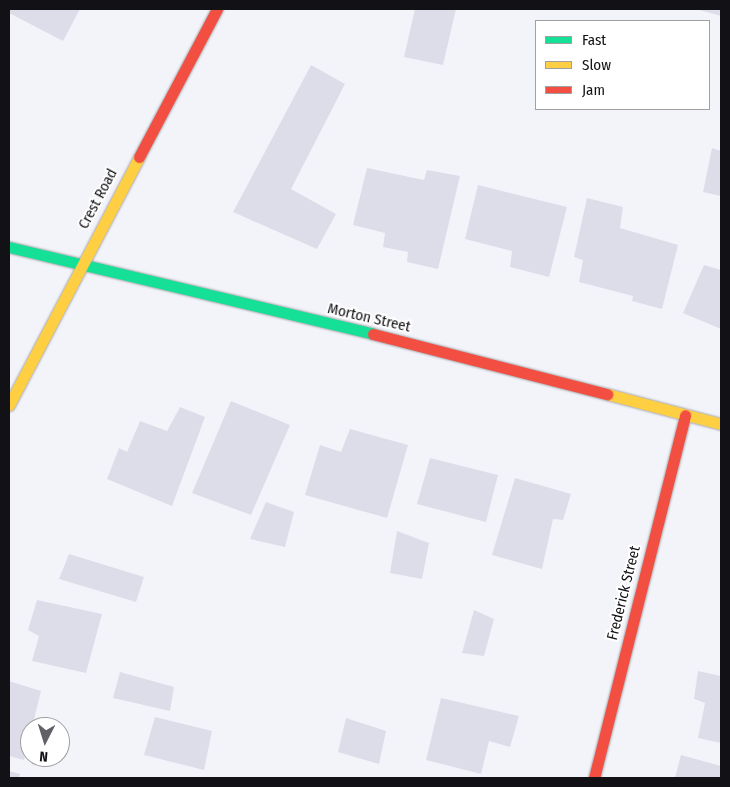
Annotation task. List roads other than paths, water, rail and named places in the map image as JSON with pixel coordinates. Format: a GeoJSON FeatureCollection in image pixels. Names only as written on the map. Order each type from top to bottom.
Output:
{"type":"FeatureCollection","features":[{"type":"Feature","properties":{"kind":"street","name":"Crest Road"},"geometry":{"type":"LineString","coordinates":[[9,405],[80,264],[217,9]]}},
{"type":"Feature","properties":{"kind":"street","name":"Morton Street"},"geometry":{"type":"LineString","coordinates":[[9,247],[450,352],[721,424]]}},
{"type":"Feature","properties":{"kind":"street","name":"Frederick Street"},"geometry":{"type":"LineString","coordinates":[[594,778],[685,415]]}}]}
